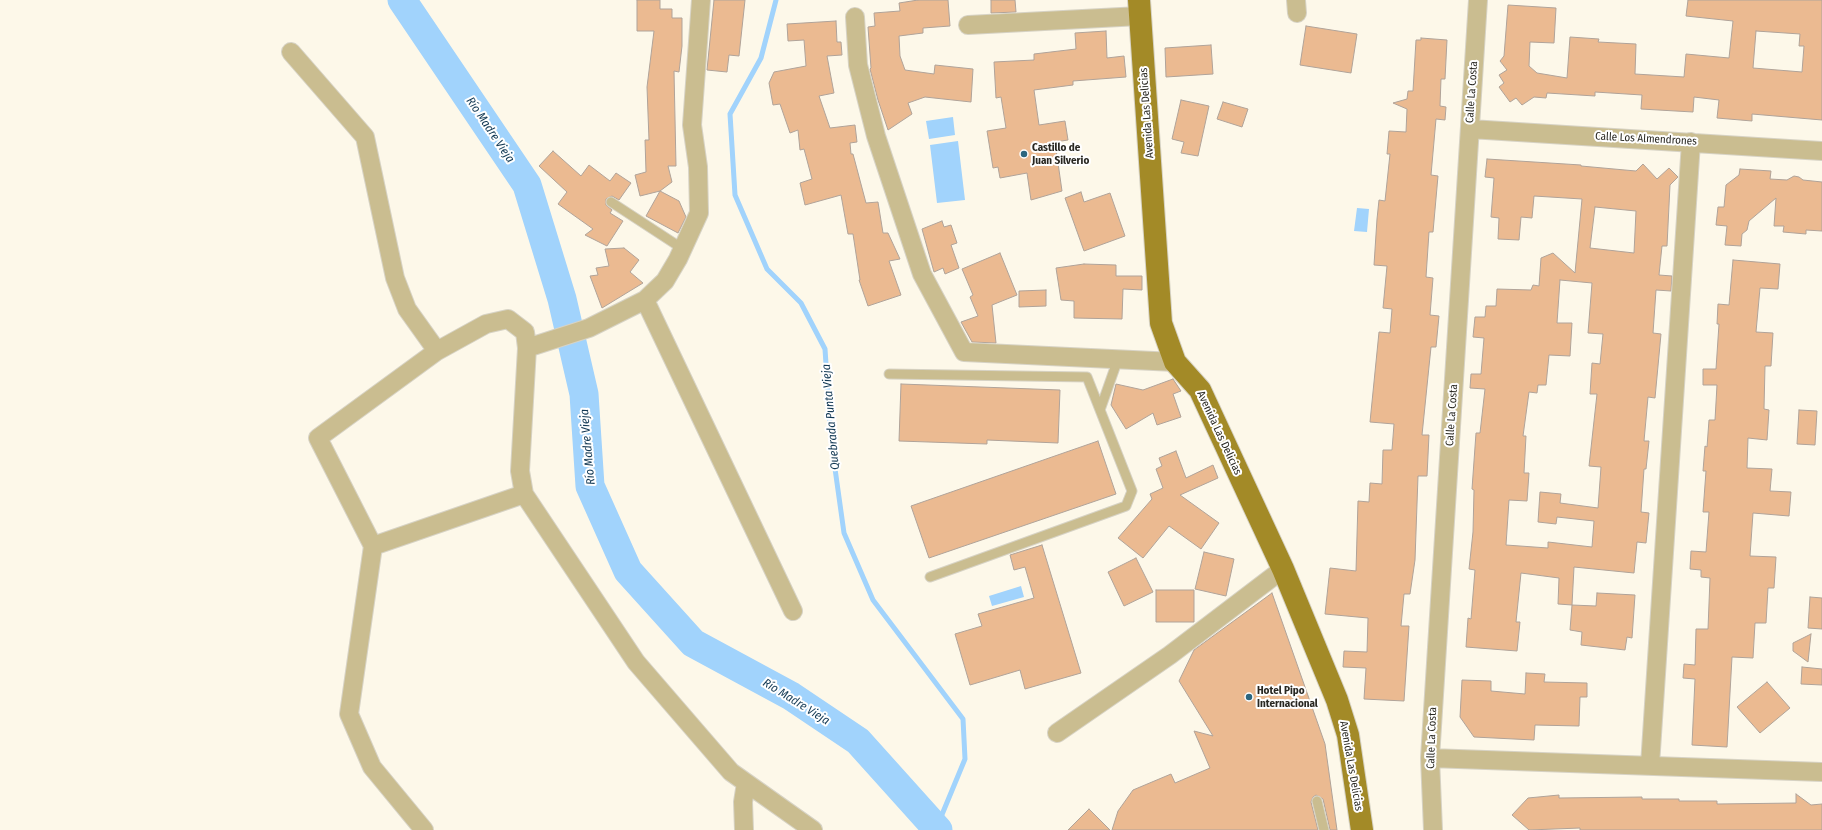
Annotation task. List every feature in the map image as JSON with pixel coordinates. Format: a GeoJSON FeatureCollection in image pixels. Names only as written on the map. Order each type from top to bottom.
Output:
{"type":"FeatureCollection","features":[{"type":"Feature","properties":{"kind":"main road","name":"Avenida Las Delicias"},"geometry":{"type":"LineString","coordinates":[[1140,8],[1161,323],[1174,362],[1200,390],[1282,569],[1337,700],[1348,735],[1362,830]]}},
{"type":"Feature","properties":{"kind":"street"},"geometry":{"type":"LineString","coordinates":[[527,348],[589,328],[645,300],[665,281],[683,249],[699,213],[698,167],[692,125],[700,0]]}},
{"type":"Feature","properties":{"kind":"street","name":"Calle La Costa"},"geometry":{"type":"LineString","coordinates":[[1433,830],[1430,758],[1478,0]]}},
{"type":"Feature","properties":{"kind":"street"},"geometry":{"type":"LineString","coordinates":[[968,25],[1140,8]]}},
{"type":"Feature","properties":{"kind":"street"},"geometry":{"type":"LineString","coordinates":[[855,17],[858,65],[876,136],[922,274],[964,352],[1174,362]]}},
{"type":"Feature","properties":{"kind":"street"},"geometry":{"type":"LineString","coordinates":[[292,52],[365,137],[395,278],[407,308],[437,351]]}},
{"type":"Feature","properties":{"kind":"street","name":"Calle Los Almendrones"},"geometry":{"type":"LineString","coordinates":[[1470,129],[1822,151]]}},
{"type":"Feature","properties":{"kind":"street"},"geometry":{"type":"LineString","coordinates":[[1650,765],[1691,142]]}},
{"type":"Feature","properties":{"kind":"street"},"geometry":{"type":"LineString","coordinates":[[645,300],[793,611]]}},
{"type":"Feature","properties":{"kind":"street"},"geometry":{"type":"LineString","coordinates":[[424,830],[372,768],[349,714],[373,546],[318,438],[437,351],[486,324],[508,319],[525,332],[527,348],[520,471],[524,494],[636,662],[731,772],[813,830]]}},
{"type":"Feature","properties":{"kind":"street"},"geometry":{"type":"LineString","coordinates":[[373,546],[524,494]]}},
{"type":"Feature","properties":{"kind":"street"},"geometry":{"type":"LineString","coordinates":[[1057,733],[1170,655],[1282,569]]}},
{"type":"Feature","properties":{"kind":"street"},"geometry":{"type":"LineString","coordinates":[[1430,758],[1822,772]]}},
{"type":"Feature","properties":{"kind":"street"},"geometry":{"type":"LineString","coordinates":[[744,830],[743,802],[746,783]]}},
{"type":"Feature","properties":{"kind":"lane"},"geometry":{"type":"LineString","coordinates":[[611,202],[683,249]]}},
{"type":"Feature","properties":{"kind":"lane"},"geometry":{"type":"LineString","coordinates":[[1100,410],[1118,359]]}},
{"type":"Feature","properties":{"kind":"lane"},"geometry":{"type":"LineString","coordinates":[[889,374],[1087,377],[1132,491],[1126,506],[930,577]]}},
{"type":"Feature","properties":{"kind":"lane"},"geometry":{"type":"LineString","coordinates":[[1317,801],[1324,830]]}},
{"type":"Feature","properties":{"kind":"water"},"geometry":{"type":"Polygon","coordinates":[[[953,117],[955,135],[929,139],[926,121],[953,117]]]}},
{"type":"Feature","properties":{"kind":"water"},"geometry":{"type":"Polygon","coordinates":[[[958,141],[965,200],[937,203],[930,145],[958,141]]]}},
{"type":"Feature","properties":{"kind":"water"},"geometry":{"type":"Polygon","coordinates":[[[1357,208],[1369,209],[1367,232],[1354,231],[1357,208]]]}},
{"type":"Feature","properties":{"kind":"water"},"geometry":{"type":"Polygon","coordinates":[[[1021,586],[1024,597],[992,606],[989,596],[1021,586]]]}},
{"type":"Feature","properties":{"kind":"building"},"geometry":{"type":"Polygon","coordinates":[[[637,0],[660,0],[660,9],[672,9],[672,18],[682,18],[682,46],[679,72],[674,71],[676,166],[668,166],[672,182],[660,191],[640,196],[635,175],[646,172],[645,140],[649,140],[647,87],[654,31],[637,31],[637,0]]]}},
{"type":"Feature","properties":{"kind":"building"},"geometry":{"type":"Polygon","coordinates":[[[714,0],[745,0],[739,56],[729,55],[727,72],[707,70],[714,0]]]}},
{"type":"Feature","properties":{"kind":"building"},"geometry":{"type":"Polygon","coordinates":[[[918,0],[948,0],[950,26],[923,28],[923,33],[899,36],[900,56],[905,70],[934,74],[935,65],[973,69],[971,102],[925,97],[908,103],[912,114],[888,130],[870,69],[868,27],[875,26],[874,13],[900,11],[899,3],[918,0]]]}},
{"type":"Feature","properties":{"kind":"building"},"geometry":{"type":"Polygon","coordinates":[[[991,0],[1015,0],[1016,12],[991,13],[991,0]]]}},
{"type":"Feature","properties":{"kind":"building"},"geometry":{"type":"Polygon","coordinates":[[[1688,0],[1822,0],[1822,120],[1752,114],[1752,121],[1717,118],[1719,100],[1694,97],[1693,112],[1641,109],[1642,95],[1595,92],[1595,96],[1547,93],[1546,98],[1534,97],[1522,105],[1516,98],[1510,102],[1499,87],[1504,83],[1499,75],[1507,70],[1500,61],[1504,56],[1508,5],[1556,8],[1554,43],[1530,42],[1529,66],[1537,73],[1567,78],[1570,37],[1599,39],[1598,42],[1636,44],[1635,74],[1684,77],[1686,54],[1729,58],[1733,21],[1686,16],[1688,0]],[[1756,31],[1753,68],[1802,72],[1804,46],[1799,46],[1800,34],[1756,31]]]}},
{"type":"Feature","properties":{"kind":"building"},"geometry":{"type":"Polygon","coordinates":[[[836,21],[837,42],[841,42],[842,55],[827,56],[834,93],[819,96],[830,128],[855,125],[857,142],[850,143],[851,154],[853,154],[866,203],[878,202],[883,233],[888,233],[900,259],[889,261],[901,295],[868,306],[859,280],[853,234],[848,234],[841,195],[805,205],[800,183],[812,179],[804,149],[800,150],[798,130],[790,133],[780,104],[773,105],[769,83],[774,72],[806,66],[804,40],[788,41],[787,24],[836,21]]]}},
{"type":"Feature","properties":{"kind":"building"},"geometry":{"type":"Polygon","coordinates":[[[1306,26],[1357,34],[1351,73],[1300,65],[1306,26]]]}},
{"type":"Feature","properties":{"kind":"building"},"geometry":{"type":"Polygon","coordinates":[[[1106,31],[1107,58],[1124,56],[1126,77],[1073,81],[1073,85],[1034,90],[1039,125],[1065,121],[1068,140],[1055,142],[1062,191],[1031,200],[1027,173],[1000,178],[998,167],[993,168],[987,131],[1006,128],[1001,97],[996,98],[994,62],[1034,60],[1034,54],[1076,49],[1075,33],[1106,31]]]}},
{"type":"Feature","properties":{"kind":"building"},"geometry":{"type":"Polygon","coordinates":[[[1421,38],[1447,40],[1445,79],[1441,79],[1440,106],[1446,107],[1445,120],[1436,119],[1431,175],[1438,176],[1433,232],[1429,232],[1426,277],[1433,278],[1430,315],[1439,316],[1436,347],[1431,347],[1422,435],[1429,435],[1427,476],[1418,476],[1415,560],[1410,594],[1404,594],[1401,626],[1409,626],[1404,701],[1364,699],[1366,668],[1343,667],[1344,651],[1367,652],[1368,618],[1325,614],[1330,568],[1356,571],[1358,501],[1369,502],[1370,483],[1382,484],[1383,450],[1392,450],[1394,424],[1370,422],[1379,332],[1390,333],[1392,309],[1383,308],[1387,266],[1374,265],[1377,219],[1379,200],[1385,201],[1390,154],[1387,154],[1389,131],[1406,132],[1407,109],[1393,103],[1407,99],[1408,91],[1413,91],[1416,40],[1421,40],[1421,38]]]}},
{"type":"Feature","properties":{"kind":"building"},"geometry":{"type":"Polygon","coordinates":[[[1211,45],[1213,74],[1166,77],[1165,48],[1211,45]]]}},
{"type":"Feature","properties":{"kind":"building"},"geometry":{"type":"Polygon","coordinates":[[[1181,100],[1209,106],[1198,156],[1181,153],[1184,142],[1172,139],[1181,100]]]}},
{"type":"Feature","properties":{"kind":"building"},"geometry":{"type":"Polygon","coordinates":[[[1223,102],[1248,109],[1242,127],[1217,119],[1223,102]]]}},
{"type":"Feature","properties":{"kind":"building"},"geometry":{"type":"Polygon","coordinates":[[[553,151],[581,176],[589,165],[610,181],[616,173],[631,183],[619,200],[612,196],[606,199],[606,205],[612,210],[610,213],[623,221],[607,246],[585,235],[593,229],[558,204],[567,192],[539,166],[553,151]]]}},
{"type":"Feature","properties":{"kind":"building"},"geometry":{"type":"Polygon","coordinates":[[[1487,159],[1581,165],[1636,171],[1643,164],[1657,179],[1669,168],[1678,177],[1670,185],[1667,246],[1662,246],[1659,275],[1672,276],[1671,291],[1656,290],[1653,333],[1661,334],[1655,398],[1648,397],[1644,441],[1649,441],[1646,469],[1644,469],[1641,512],[1649,513],[1646,543],[1637,542],[1634,573],[1574,567],[1572,605],[1558,604],[1559,578],[1521,573],[1516,622],[1520,622],[1517,651],[1466,647],[1468,618],[1471,619],[1475,570],[1469,569],[1473,532],[1474,490],[1472,489],[1476,433],[1480,433],[1485,389],[1470,388],[1471,374],[1481,374],[1484,338],[1473,337],[1475,317],[1485,317],[1486,306],[1496,306],[1497,289],[1531,290],[1533,285],[1539,286],[1541,258],[1553,253],[1575,273],[1582,199],[1534,196],[1532,218],[1521,217],[1519,240],[1498,239],[1499,218],[1491,217],[1494,178],[1485,177],[1487,159]],[[1595,207],[1590,248],[1634,253],[1636,211],[1595,207]],[[1560,280],[1557,323],[1572,323],[1570,356],[1549,355],[1546,385],[1538,385],[1537,393],[1529,392],[1523,436],[1526,436],[1524,473],[1529,473],[1527,501],[1509,500],[1506,545],[1548,548],[1548,542],[1592,547],[1594,521],[1557,517],[1556,524],[1538,522],[1540,492],[1561,494],[1560,503],[1598,508],[1601,467],[1589,466],[1597,394],[1590,394],[1592,363],[1600,364],[1603,334],[1588,333],[1592,283],[1560,280]]]}},
{"type":"Feature","properties":{"kind":"building"},"geometry":{"type":"Polygon","coordinates":[[[1740,169],[1771,171],[1770,179],[1787,180],[1794,176],[1803,180],[1822,182],[1822,231],[1806,230],[1806,234],[1783,232],[1784,226],[1774,226],[1776,198],[1749,221],[1747,230],[1742,234],[1741,246],[1725,245],[1727,226],[1716,225],[1718,207],[1724,207],[1726,185],[1739,175],[1740,169]]]}},
{"type":"Feature","properties":{"kind":"building"},"geometry":{"type":"Polygon","coordinates":[[[660,191],[679,201],[686,217],[678,233],[646,216],[660,191]]]}},
{"type":"Feature","properties":{"kind":"building"},"geometry":{"type":"Polygon","coordinates":[[[1081,192],[1084,202],[1110,193],[1125,236],[1084,251],[1065,198],[1081,192]]]}},
{"type":"Feature","properties":{"kind":"building"},"geometry":{"type":"Polygon","coordinates":[[[942,221],[944,227],[951,225],[957,243],[951,245],[959,268],[945,274],[943,268],[934,272],[922,229],[942,221]]]}},
{"type":"Feature","properties":{"kind":"building"},"geometry":{"type":"Polygon","coordinates":[[[624,248],[639,260],[630,272],[643,283],[602,308],[590,276],[598,275],[596,268],[609,266],[605,249],[624,248]]]}},
{"type":"Feature","properties":{"kind":"building"},"geometry":{"type":"Polygon","coordinates":[[[1000,253],[1017,295],[992,305],[996,343],[972,342],[961,322],[978,316],[970,297],[973,295],[962,269],[1000,253]]]}},
{"type":"Feature","properties":{"kind":"building"},"geometry":{"type":"Polygon","coordinates":[[[1733,260],[1780,264],[1778,289],[1760,288],[1756,332],[1773,333],[1771,366],[1765,366],[1764,409],[1769,410],[1767,440],[1748,438],[1747,468],[1772,469],[1770,491],[1791,492],[1789,516],[1753,513],[1750,556],[1776,557],[1774,588],[1768,588],[1766,623],[1755,623],[1753,658],[1732,657],[1727,747],[1692,745],[1695,679],[1683,678],[1684,664],[1695,665],[1696,629],[1708,629],[1710,578],[1701,577],[1701,570],[1690,569],[1691,551],[1706,552],[1709,512],[1703,512],[1706,471],[1703,471],[1709,420],[1715,420],[1717,385],[1703,385],[1703,369],[1716,369],[1719,324],[1717,324],[1718,304],[1729,305],[1733,260]]]}},
{"type":"Feature","properties":{"kind":"building"},"geometry":{"type":"Polygon","coordinates":[[[1084,264],[1116,265],[1116,276],[1142,276],[1142,290],[1123,289],[1122,319],[1074,318],[1074,301],[1061,300],[1056,268],[1084,264]]]}},
{"type":"Feature","properties":{"kind":"building"},"geometry":{"type":"Polygon","coordinates":[[[1046,290],[1046,306],[1019,307],[1019,291],[1046,290]]]}},
{"type":"Feature","properties":{"kind":"building"},"geometry":{"type":"Polygon","coordinates":[[[1173,379],[1181,391],[1173,394],[1181,417],[1157,425],[1153,413],[1126,429],[1111,405],[1116,384],[1143,390],[1173,379]]]}},
{"type":"Feature","properties":{"kind":"building"},"geometry":{"type":"Polygon","coordinates":[[[901,384],[1060,390],[1058,443],[987,440],[987,444],[899,441],[901,384]]]}},
{"type":"Feature","properties":{"kind":"building"},"geometry":{"type":"Polygon","coordinates":[[[1799,410],[1817,411],[1815,445],[1797,444],[1799,410]]]}},
{"type":"Feature","properties":{"kind":"building"},"geometry":{"type":"Polygon","coordinates":[[[1098,441],[1116,494],[929,558],[911,506],[1098,441]]]}},
{"type":"Feature","properties":{"kind":"building"},"geometry":{"type":"Polygon","coordinates":[[[1176,451],[1186,478],[1213,465],[1218,478],[1180,495],[1219,523],[1201,549],[1169,526],[1143,558],[1118,538],[1152,499],[1150,494],[1163,488],[1156,469],[1162,466],[1159,458],[1176,451]]]}},
{"type":"Feature","properties":{"kind":"building"},"geometry":{"type":"Polygon","coordinates":[[[1042,545],[1081,673],[1025,689],[1020,670],[970,685],[955,634],[982,626],[978,614],[1034,598],[1025,567],[1014,570],[1010,555],[1042,545]]]}},
{"type":"Feature","properties":{"kind":"building"},"geometry":{"type":"Polygon","coordinates":[[[1204,552],[1234,559],[1226,596],[1195,589],[1204,552]]]}},
{"type":"Feature","properties":{"kind":"building"},"geometry":{"type":"Polygon","coordinates":[[[1136,558],[1153,592],[1124,606],[1108,572],[1136,558]]]}},
{"type":"Feature","properties":{"kind":"building"},"geometry":{"type":"Polygon","coordinates":[[[1156,590],[1194,590],[1194,622],[1156,622],[1156,590]]]}},
{"type":"Feature","properties":{"kind":"building","name":"Hotel Pipo Internacional"},"geometry":{"type":"Polygon","coordinates":[[[1272,593],[1325,744],[1337,830],[1330,830],[1323,799],[1316,795],[1313,797],[1311,802],[1318,830],[1112,830],[1118,811],[1133,790],[1171,774],[1175,783],[1210,768],[1194,731],[1213,736],[1179,681],[1194,650],[1272,593]]]}},
{"type":"Feature","properties":{"kind":"building"},"geometry":{"type":"Polygon","coordinates":[[[1597,593],[1635,595],[1632,638],[1627,637],[1625,650],[1581,645],[1582,632],[1570,630],[1572,605],[1596,606],[1597,593]]]}},
{"type":"Feature","properties":{"kind":"building"},"geometry":{"type":"Polygon","coordinates":[[[1810,597],[1822,598],[1822,629],[1808,628],[1810,597]]]}},
{"type":"Feature","properties":{"kind":"building"},"geometry":{"type":"Polygon","coordinates":[[[1811,634],[1808,662],[1793,651],[1793,643],[1811,634]]]}},
{"type":"Feature","properties":{"kind":"building"},"geometry":{"type":"Polygon","coordinates":[[[1802,667],[1822,669],[1822,685],[1801,684],[1802,667]]]}},
{"type":"Feature","properties":{"kind":"building"},"geometry":{"type":"Polygon","coordinates":[[[1526,673],[1545,674],[1544,682],[1587,683],[1587,697],[1580,697],[1579,726],[1535,725],[1534,740],[1474,737],[1460,717],[1462,680],[1491,681],[1491,691],[1525,694],[1526,673]]]}},
{"type":"Feature","properties":{"kind":"building"},"geometry":{"type":"Polygon","coordinates":[[[1767,682],[1790,708],[1760,733],[1737,707],[1767,682]]]}},
{"type":"Feature","properties":{"kind":"building"},"geometry":{"type":"Polygon","coordinates":[[[1796,794],[1811,805],[1822,804],[1822,830],[1580,830],[1580,828],[1529,830],[1512,815],[1528,798],[1559,795],[1559,798],[1642,797],[1642,799],[1679,799],[1679,801],[1717,801],[1717,804],[1796,803],[1796,794]]]}},
{"type":"Feature","properties":{"kind":"building"},"geometry":{"type":"Polygon","coordinates":[[[1089,809],[1110,830],[1068,830],[1089,809]]]}},
{"type":"Feature","properties":{"kind":"waterway","name":"Río Madre Vieja"},"geometry":{"type":"LineString","coordinates":[[402,0],[527,185],[562,299],[584,394],[590,486],[628,571],[693,643],[791,696],[858,741],[938,830]]}},
{"type":"Feature","properties":{"kind":"waterway","name":"Quebrada Punta Vieja"},"geometry":{"type":"LineString","coordinates":[[776,0],[761,58],[730,114],[735,195],[767,269],[801,303],[825,349],[831,440],[844,533],[873,600],[963,719],[965,759],[936,829]]}},
{"type":"Feature","properties":{"kind":"place","name":"Castillo de Juan Silverio"},"geometry":{"type":"Point","coordinates":[1024,154]}},
{"type":"Feature","properties":{"kind":"place","name":"Hotel Pipo Internacional"},"geometry":{"type":"Point","coordinates":[1249,697]}}]}
